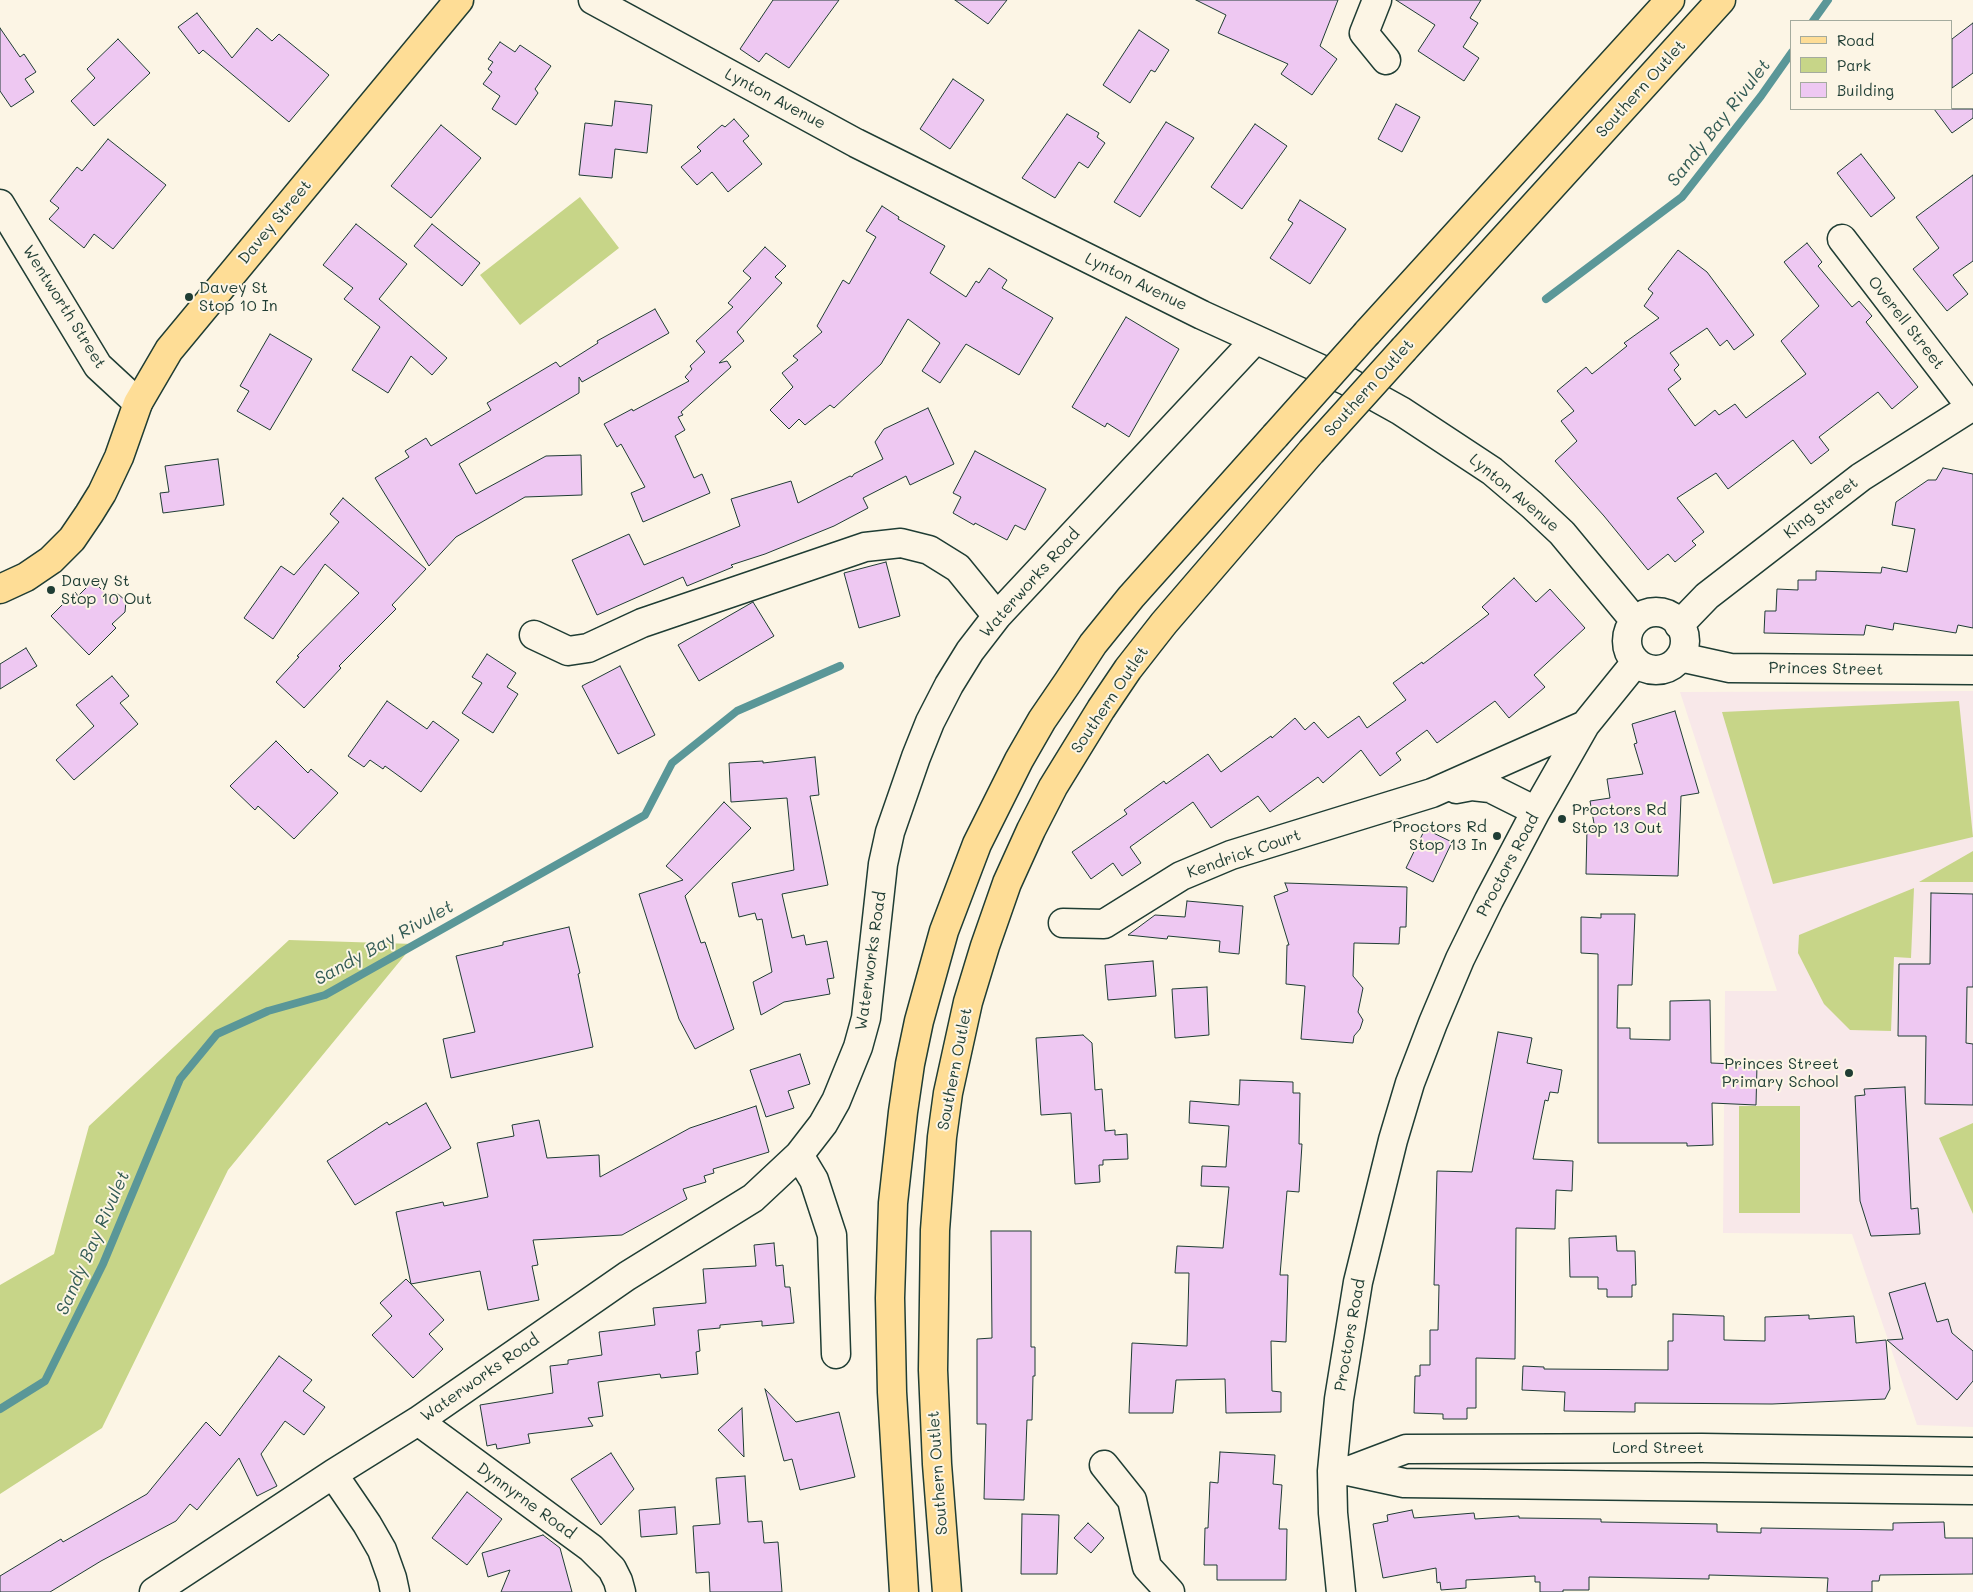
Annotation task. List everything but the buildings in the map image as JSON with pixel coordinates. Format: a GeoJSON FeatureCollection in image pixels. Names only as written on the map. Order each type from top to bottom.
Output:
{"type":"FeatureCollection","features":[{"type":"Feature","properties":{"kind":"main road","name":"Davey Street"},"geometry":{"type":"LineString","coordinates":[[0,589],[26,577],[45,564],[72,539],[102,493],[119,457],[138,403],[155,371],[185,329],[300,194],[459,0]]}},
{"type":"Feature","properties":{"kind":"main road"},"geometry":{"type":"LineString","coordinates":[[904,1592],[892,1392],[890,1298],[893,1203],[910,1064],[919,1021],[944,931],[977,844],[1024,752],[1063,689],[1093,644],[1131,596],[1366,333],[1670,0]]}},
{"type":"Feature","properties":{"kind":"main road","name":"Southern Outlet"},"geometry":{"type":"LineString","coordinates":[[947,1592],[936,1464],[933,1370],[935,1221],[942,1137],[948,1093],[968,1002],[1007,883],[1031,830],[1053,787],[1101,709],[1128,669],[1164,623],[1311,452],[1721,0]]}},
{"type":"Feature","properties":{"kind":"street","name":"Lynton Avenue"},"geometry":{"type":"LineString","coordinates":[[593,0],[856,143],[1255,340],[1347,381],[1401,411],[1492,471],[1562,533],[1635,621]]}},
{"type":"Feature","properties":{"kind":"street"},"geometry":{"type":"LineString","coordinates":[[1377,0],[1364,33],[1386,60]]}},
{"type":"Feature","properties":{"kind":"street","name":"Wentworth Street"},"geometry":{"type":"LineString","coordinates":[[0,204],[98,366],[138,403]]}},
{"type":"Feature","properties":{"kind":"street","name":"Overell Street"},"geometry":{"type":"LineString","coordinates":[[1842,239],[1972,403]]}},
{"type":"Feature","properties":{"kind":"street","name":"Waterworks Road"},"geometry":{"type":"LineString","coordinates":[[154,1592],[333,1474],[418,1421],[627,1276],[752,1198],[799,1155],[823,1124],[836,1101],[858,1047],[866,1018],[883,864],[890,832],[900,799],[930,722],[949,685],[970,651],[997,616],[1255,340]]}},
{"type":"Feature","properties":{"kind":"street","name":"King Street"},"geometry":{"type":"LineString","coordinates":[[1679,625],[1707,596],[1861,477],[1972,403]]}},
{"type":"Feature","properties":{"kind":"street"},"geometry":{"type":"LineString","coordinates":[[534,635],[568,651],[588,648],[642,623],[865,547],[901,544],[930,550],[958,568],[997,616]]}},
{"type":"Feature","properties":{"kind":"street"},"geometry":{"type":"LineString","coordinates":[[1649,613],[1666,614],[1679,625],[1684,641],[1680,657],[1667,668],[1659,670],[1643,667],[1636,662],[1630,655],[1627,637],[1635,621],[1649,613]]}},
{"type":"Feature","properties":{"kind":"street","name":"Princes Street"},"geometry":{"type":"LineString","coordinates":[[1680,657],[1730,668],[1973,670]]}},
{"type":"Feature","properties":{"kind":"street","name":"Proctors Road"},"geometry":{"type":"LineString","coordinates":[[1340,1592],[1333,1513],[1340,1471],[1339,1399],[1358,1282],[1393,1140],[1410,1083],[1460,959],[1536,811],[1585,725],[1636,662]]}},
{"type":"Feature","properties":{"kind":"street","name":"Kendrick Court"},"geometry":{"type":"LineString","coordinates":[[1064,924],[1104,924],[1181,876],[1231,855],[1432,793],[1585,725]]}},
{"type":"Feature","properties":{"kind":"street","name":"Kendrick Court"},"geometry":{"type":"LineString","coordinates":[[1432,793],[1472,786],[1490,788],[1536,811]]}},
{"type":"Feature","properties":{"kind":"street"},"geometry":{"type":"LineString","coordinates":[[799,1155],[814,1180],[832,1235],[836,1354]]}},
{"type":"Feature","properties":{"kind":"street","name":"Dynnyrne Road"},"geometry":{"type":"LineString","coordinates":[[418,1421],[591,1548],[612,1569],[621,1592]]}},
{"type":"Feature","properties":{"kind":"street"},"geometry":{"type":"LineString","coordinates":[[1702,1448],[1702,1486]]}},
{"type":"Feature","properties":{"kind":"street","name":"Lord Street"},"geometry":{"type":"LineString","coordinates":[[1340,1471],[1406,1449],[1702,1448],[1973,1452]]}},
{"type":"Feature","properties":{"kind":"street"},"geometry":{"type":"LineString","coordinates":[[1104,1465],[1132,1500],[1147,1567],[1170,1592]]}},
{"type":"Feature","properties":{"kind":"street"},"geometry":{"type":"LineString","coordinates":[[1340,1471],[1404,1483],[1973,1490]]}},
{"type":"Feature","properties":{"kind":"street"},"geometry":{"type":"LineString","coordinates":[[333,1474],[368,1524],[382,1550],[395,1592]]}},
{"type":"Feature","properties":{"kind":"shaded area","name":"Princes Street Primary School"},"geometry":{"type":"Polygon","coordinates":[[[1973,691],[1973,1427],[1917,1425],[1852,1234],[1723,1233],[1725,991],[1777,991],[1680,692],[1973,691]]]}},
{"type":"Feature","properties":{"kind":"green space"},"geometry":{"type":"Polygon","coordinates":[[[580,197],[619,248],[520,325],[480,275],[580,197]]]}},
{"type":"Feature","properties":{"kind":"green space"},"geometry":{"type":"Polygon","coordinates":[[[1959,701],[1973,837],[1773,884],[1722,712],[1959,701]]]}},
{"type":"Feature","properties":{"kind":"green space"},"geometry":{"type":"Polygon","coordinates":[[[1973,851],[1973,882],[1919,882],[1973,851]]]}},
{"type":"Feature","properties":{"kind":"green space"},"geometry":{"type":"Polygon","coordinates":[[[1914,888],[1911,958],[1894,957],[1891,1031],[1850,1030],[1824,1004],[1798,953],[1799,935],[1914,888]]]}},
{"type":"Feature","properties":{"kind":"green space"},"geometry":{"type":"Polygon","coordinates":[[[289,940],[414,944],[228,1170],[102,1428],[0,1494],[0,1285],[54,1254],[89,1126],[289,940]]]}},
{"type":"Feature","properties":{"kind":"green space"},"geometry":{"type":"Polygon","coordinates":[[[1739,1106],[1800,1106],[1800,1213],[1739,1213],[1739,1106]]]}},
{"type":"Feature","properties":{"kind":"green space"},"geometry":{"type":"Polygon","coordinates":[[[1973,1123],[1973,1214],[1939,1138],[1973,1123]]]}},
{"type":"Feature","properties":{"kind":"waterway","name":"Sandy Bay Rivulet"},"geometry":{"type":"LineString","coordinates":[[1814,20],[1828,0]]}},
{"type":"Feature","properties":{"kind":"waterway","name":"Sandy Bay Rivulet"},"geometry":{"type":"LineString","coordinates":[[1546,299],[1682,197],[1761,96],[1790,55]]}},
{"type":"Feature","properties":{"kind":"waterway","name":"Sandy Bay Rivulet"},"geometry":{"type":"LineString","coordinates":[[0,1409],[45,1381],[103,1264],[180,1079],[217,1034],[268,1011],[325,995],[645,815],[672,763],[737,711],[840,666]]}},
{"type":"Feature","properties":{"kind":"place","name":"Davey St Stop 10 In"},"geometry":{"type":"Point","coordinates":[189,297]}},
{"type":"Feature","properties":{"kind":"place","name":"Davey St Stop 10 Out"},"geometry":{"type":"Point","coordinates":[51,590]}},
{"type":"Feature","properties":{"kind":"place","name":"Proctors Rd Stop 13 Out"},"geometry":{"type":"Point","coordinates":[1562,819]}},
{"type":"Feature","properties":{"kind":"place","name":"Proctors Rd Stop 13 In"},"geometry":{"type":"Point","coordinates":[1497,836]}},
{"type":"Feature","properties":{"kind":"place","name":"Princes Street Primary School"},"geometry":{"type":"Point","coordinates":[1849,1073]}}]}
